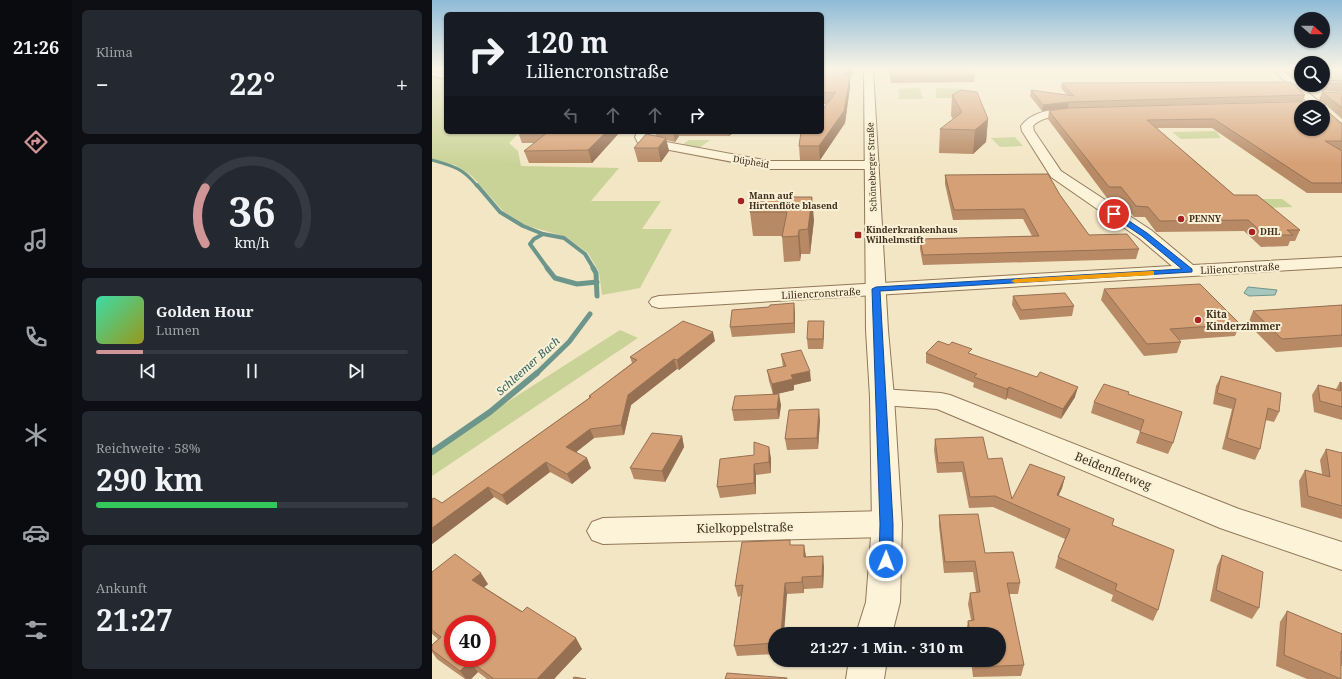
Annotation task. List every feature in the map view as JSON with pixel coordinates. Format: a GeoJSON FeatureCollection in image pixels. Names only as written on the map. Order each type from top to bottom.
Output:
{"type":"FeatureCollection","features":[{"type":"Feature","properties":{"kind":"street","name":"Schöneberger Straße"},"geometry":{"type":"LineString","coordinates":[[869,101],[876,289]]}},
{"type":"Feature","properties":{"kind":"street"},"geometry":{"type":"LineString","coordinates":[[1087,112],[1046,114],[1034,118],[1027,126],[1028,130],[1056,174],[1145,234],[1190,271]]}},
{"type":"Feature","properties":{"kind":"street","name":"Düpheid"},"geometry":{"type":"LineString","coordinates":[[642,134],[642,140],[647,142],[770,166],[872,165]]}},
{"type":"Feature","properties":{"kind":"street","name":"Liliencronstraße"},"geometry":{"type":"LineString","coordinates":[[659,302],[1342,262]]}},
{"type":"Feature","properties":{"kind":"street"},"geometry":{"type":"LineString","coordinates":[[876,289],[887,524],[883,602],[876,627]]}},
{"type":"Feature","properties":{"kind":"street","name":"Beidenfletweg"},"geometry":{"type":"LineString","coordinates":[[882,397],[942,402],[1231,519],[1342,556]]}},
{"type":"Feature","properties":{"kind":"street","name":"Kielkoppelstraße"},"geometry":{"type":"LineString","coordinates":[[603,531],[887,524]]}},
{"type":"Feature","properties":{"kind":"street"},"geometry":{"type":"LineString","coordinates":[[865,679],[867,667]]}},
{"type":"Feature","properties":{"kind":"green space"},"geometry":{"type":"Polygon","coordinates":[[[432,101],[444,101],[444,134],[518,134],[509,143],[518,151],[521,166],[619,168],[591,201],[661,201],[642,229],[672,229],[640,288],[602,295],[599,272],[588,253],[566,237],[525,225],[503,211],[472,176],[455,165],[432,159],[432,101]]]}},
{"type":"Feature","properties":{"kind":"green space"},"geometry":{"type":"Polygon","coordinates":[[[1216,131],[1221,138],[1181,139],[1172,132],[1216,131]]]}},
{"type":"Feature","properties":{"kind":"green space"},"geometry":{"type":"Polygon","coordinates":[[[1015,137],[1023,146],[1000,147],[991,138],[1015,137]]]}},
{"type":"Feature","properties":{"kind":"green space"},"geometry":{"type":"Polygon","coordinates":[[[689,140],[710,140],[699,148],[682,145],[689,140]]]}},
{"type":"Feature","properties":{"kind":"green space"},"geometry":{"type":"Polygon","coordinates":[[[1255,199],[1282,199],[1293,207],[1266,208],[1255,199]]]}},
{"type":"Feature","properties":{"kind":"green space"},"geometry":{"type":"Polygon","coordinates":[[[620,330],[638,338],[432,476],[432,450],[620,330]]]}},
{"type":"Feature","properties":{"kind":"water"},"geometry":{"type":"Polygon","coordinates":[[[1248,287],[1277,290],[1275,295],[1249,296],[1244,293],[1248,287]]]}},
{"type":"Feature","properties":{"kind":"building"},"geometry":{"type":"Polygon","coordinates":[[[829,101],[846,101],[844,111],[819,146],[799,146],[801,134],[824,134],[824,107],[829,101]]]}},
{"type":"Feature","properties":{"kind":"building"},"geometry":{"type":"Polygon","coordinates":[[[955,101],[981,101],[988,119],[975,130],[940,129],[962,112],[955,101]]]}},
{"type":"Feature","properties":{"kind":"building"},"geometry":{"type":"Polygon","coordinates":[[[1040,101],[1113,101],[1069,102],[1043,105],[1040,101]]]}},
{"type":"Feature","properties":{"kind":"building"},"geometry":{"type":"Polygon","coordinates":[[[1333,101],[1342,101],[1342,108],[1333,101]]]}},
{"type":"Feature","properties":{"kind":"building"},"geometry":{"type":"Polygon","coordinates":[[[1294,102],[1294,136],[1330,136],[1330,113],[1342,123],[1342,141],[1325,141],[1342,151],[1342,183],[1312,183],[1214,119],[1147,120],[1234,195],[1257,195],[1300,230],[1287,230],[1293,235],[1265,235],[1248,220],[1160,221],[1148,207],[1136,206],[1121,187],[1109,187],[1049,111],[1069,108],[1294,102]]]}},
{"type":"Feature","properties":{"kind":"building"},"geometry":{"type":"Polygon","coordinates":[[[545,134],[604,134],[588,150],[524,151],[545,134]]]}},
{"type":"Feature","properties":{"kind":"building"},"geometry":{"type":"Polygon","coordinates":[[[646,134],[666,138],[658,148],[634,148],[646,134]]]}},
{"type":"Feature","properties":{"kind":"building"},"geometry":{"type":"Polygon","coordinates":[[[1048,174],[1060,195],[1089,235],[1127,234],[1139,249],[923,255],[920,239],[1039,236],[1024,209],[954,210],[945,175],[1048,174]]]}},
{"type":"Feature","properties":{"kind":"building"},"geometry":{"type":"Polygon","coordinates":[[[756,197],[812,197],[808,229],[799,230],[798,236],[782,237],[787,212],[750,212],[756,197]]]}},
{"type":"Feature","properties":{"kind":"building"},"geometry":{"type":"Polygon","coordinates":[[[1200,284],[1240,324],[1170,329],[1181,342],[1147,344],[1104,289],[1200,284]]]}},
{"type":"Feature","properties":{"kind":"building"},"geometry":{"type":"Polygon","coordinates":[[[1065,293],[1074,306],[1021,310],[1013,296],[1065,293]]]}},
{"type":"Feature","properties":{"kind":"building"},"geometry":{"type":"Polygon","coordinates":[[[794,303],[794,323],[730,327],[732,310],[794,303]]]}},
{"type":"Feature","properties":{"kind":"building"},"geometry":{"type":"Polygon","coordinates":[[[1342,305],[1342,335],[1282,339],[1253,311],[1342,305]]]}},
{"type":"Feature","properties":{"kind":"building"},"geometry":{"type":"Polygon","coordinates":[[[683,321],[713,332],[677,360],[674,359],[628,395],[621,425],[590,429],[566,447],[587,458],[567,474],[546,462],[502,495],[488,487],[432,528],[432,499],[434,498],[442,503],[591,397],[589,396],[637,360],[630,357],[683,321]]]}},
{"type":"Feature","properties":{"kind":"building"},"geometry":{"type":"Polygon","coordinates":[[[808,321],[824,321],[823,339],[807,339],[808,321]]]}},
{"type":"Feature","properties":{"kind":"building"},"geometry":{"type":"Polygon","coordinates":[[[938,341],[949,345],[952,342],[972,349],[968,353],[1037,377],[1040,372],[1078,387],[1063,409],[1009,387],[1007,389],[974,377],[977,374],[926,353],[938,341]]]}},
{"type":"Feature","properties":{"kind":"building"},"geometry":{"type":"Polygon","coordinates":[[[801,350],[810,371],[791,375],[793,379],[772,384],[767,370],[786,366],[781,354],[801,350]]]}},
{"type":"Feature","properties":{"kind":"building"},"geometry":{"type":"Polygon","coordinates":[[[1221,376],[1281,393],[1279,412],[1268,408],[1260,449],[1227,438],[1236,399],[1217,393],[1221,376]]]}},
{"type":"Feature","properties":{"kind":"building"},"geometry":{"type":"Polygon","coordinates":[[[1340,382],[1342,383],[1342,407],[1320,401],[1318,385],[1341,391],[1340,382]]]}},
{"type":"Feature","properties":{"kind":"building"},"geometry":{"type":"Polygon","coordinates":[[[1104,384],[1129,392],[1128,394],[1182,412],[1173,443],[1140,432],[1144,420],[1094,402],[1104,384]]]}},
{"type":"Feature","properties":{"kind":"building"},"geometry":{"type":"Polygon","coordinates":[[[779,394],[777,409],[732,410],[735,396],[779,394]]]}},
{"type":"Feature","properties":{"kind":"building"},"geometry":{"type":"Polygon","coordinates":[[[819,409],[817,438],[785,439],[789,410],[819,409]]]}},
{"type":"Feature","properties":{"kind":"building"},"geometry":{"type":"Polygon","coordinates":[[[652,433],[682,436],[662,471],[630,468],[652,433]]]}},
{"type":"Feature","properties":{"kind":"building"},"geometry":{"type":"Polygon","coordinates":[[[983,437],[988,459],[1002,458],[1012,499],[1030,464],[1065,477],[1057,495],[1114,519],[1112,525],[1174,550],[1158,610],[1115,590],[1117,584],[1058,557],[1070,529],[995,496],[970,497],[963,462],[938,463],[935,439],[983,437]]]}},
{"type":"Feature","properties":{"kind":"building"},"geometry":{"type":"Polygon","coordinates":[[[754,442],[769,447],[769,462],[754,464],[754,483],[717,487],[720,459],[754,455],[754,442]]]}},
{"type":"Feature","properties":{"kind":"building"},"geometry":{"type":"Polygon","coordinates":[[[1326,449],[1342,453],[1342,506],[1308,496],[1305,470],[1330,477],[1326,449]]]}},
{"type":"Feature","properties":{"kind":"building"},"geometry":{"type":"Polygon","coordinates":[[[978,514],[985,553],[1013,552],[1020,583],[1007,583],[1024,665],[1006,666],[1006,627],[969,627],[968,621],[974,620],[970,593],[980,592],[975,561],[945,562],[939,515],[978,514]]]}},
{"type":"Feature","properties":{"kind":"building"},"geometry":{"type":"Polygon","coordinates":[[[790,540],[790,545],[804,545],[804,557],[823,556],[822,576],[802,577],[802,582],[785,583],[782,627],[768,627],[768,644],[734,646],[743,585],[735,586],[742,542],[790,540]]]}},
{"type":"Feature","properties":{"kind":"building"},"geometry":{"type":"Polygon","coordinates":[[[455,554],[481,573],[472,580],[522,612],[527,607],[576,638],[537,679],[494,679],[478,667],[496,667],[496,615],[444,615],[444,659],[432,650],[432,645],[441,637],[432,630],[432,572],[455,554]]]}},
{"type":"Feature","properties":{"kind":"building"},"geometry":{"type":"Polygon","coordinates":[[[1222,555],[1263,572],[1259,608],[1216,590],[1222,555]]]}},
{"type":"Feature","properties":{"kind":"building"},"geometry":{"type":"Polygon","coordinates":[[[1287,611],[1342,634],[1341,679],[1284,655],[1287,611]]]}},
{"type":"Feature","properties":{"kind":"building"},"geometry":{"type":"Polygon","coordinates":[[[455,667],[464,667],[460,671],[455,667]]]}},
{"type":"Feature","properties":{"kind":"building"},"geometry":{"type":"Polygon","coordinates":[[[727,673],[787,678],[787,679],[725,679],[727,673]]]}},
{"type":"Feature","properties":{"kind":"building"},"geometry":{"type":"Polygon","coordinates":[[[574,677],[586,679],[573,679],[574,677]]]}},
{"type":"Feature","properties":{"kind":"waterway","name":"Schleemer Bach"},"geometry":{"type":"LineString","coordinates":[[432,160],[457,168],[467,175],[477,186]]}},
{"type":"Feature","properties":{"kind":"waterway","name":"Schleemer Bach"},"geometry":{"type":"LineString","coordinates":[[477,185],[500,212],[523,226],[543,234]]}},
{"type":"Feature","properties":{"kind":"waterway","name":"Schleemer Bach"},"geometry":{"type":"LineString","coordinates":[[543,234],[564,238],[585,254],[594,269]]}},
{"type":"Feature","properties":{"kind":"waterway"},"geometry":{"type":"LineString","coordinates":[[543,234],[534,239],[530,244],[548,269]]}},
{"type":"Feature","properties":{"kind":"waterway"},"geometry":{"type":"LineString","coordinates":[[547,268],[555,278],[577,284],[596,282]]}},
{"type":"Feature","properties":{"kind":"waterway","name":"Schleemer Bach"},"geometry":{"type":"LineString","coordinates":[[593,268],[596,273],[596,282]]}},
{"type":"Feature","properties":{"kind":"waterway","name":"Schleemer Bach"},"geometry":{"type":"LineString","coordinates":[[596,282],[597,296]]}},
{"type":"Feature","properties":{"kind":"waterway","name":"Schleemer Bach"},"geometry":{"type":"LineString","coordinates":[[536,374],[569,342],[590,314]]}},
{"type":"Feature","properties":{"kind":"waterway","name":"Schleemer Bach"},"geometry":{"type":"LineString","coordinates":[[432,452],[490,412],[537,373]]}},
{"type":"Feature","properties":{"kind":"slow traffic"},"geometry":{"type":"LineString","coordinates":[[1015,281],[1151,273]]}},
{"type":"Feature","properties":{"kind":"place","name":"Mann auf Hirtenflöte blasend"},"geometry":{"type":"Point","coordinates":[741,201]}},
{"type":"Feature","properties":{"kind":"place","name":"PENNY"},"geometry":{"type":"Point","coordinates":[1181,219]}},
{"type":"Feature","properties":{"kind":"place","name":"DHL"},"geometry":{"type":"Point","coordinates":[1252,232]}},
{"type":"Feature","properties":{"kind":"place","name":"Kinderkrankenhaus Wilhelmstift"},"geometry":{"type":"Point","coordinates":[858,235]}},
{"type":"Feature","properties":{"kind":"place","name":"Kita Kinderzimmer"},"geometry":{"type":"Point","coordinates":[1198,320]}},
{"type":"Feature","properties":{"kind":"route"},"geometry":{"type":"LineString","coordinates":[[886,561],[887,524],[876,289],[1190,271],[1145,234],[1114,214]]}}]}
